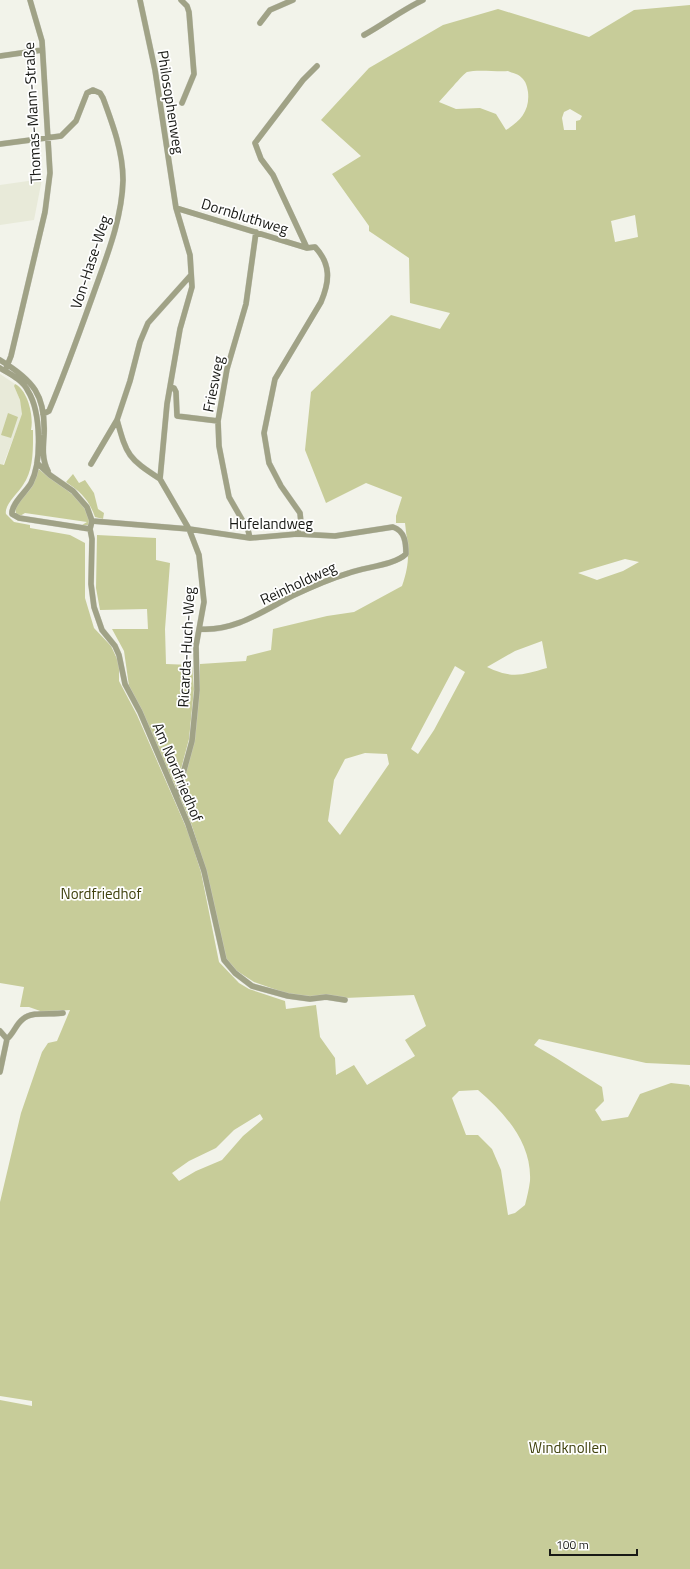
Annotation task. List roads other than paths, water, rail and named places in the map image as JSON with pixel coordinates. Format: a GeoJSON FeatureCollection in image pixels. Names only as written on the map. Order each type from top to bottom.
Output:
{"type":"FeatureCollection","features":[{"type":"Feature","properties":{"kind":"street","name":"Thomas-Mann-Straße"},"geometry":{"type":"LineString","coordinates":[[4,368],[49,191],[49,138],[42,41],[30,0]]}},
{"type":"Feature","properties":{"kind":"street","name":"Philosophenweg"},"geometry":{"type":"LineString","coordinates":[[140,0],[155,70],[176,208]]}},
{"type":"Feature","properties":{"kind":"street"},"geometry":{"type":"LineString","coordinates":[[181,0],[187,6],[189,12],[194,74],[182,103]]}},
{"type":"Feature","properties":{"kind":"street"},"geometry":{"type":"LineString","coordinates":[[260,23],[270,10],[293,0]]}},
{"type":"Feature","properties":{"kind":"street"},"geometry":{"type":"LineString","coordinates":[[364,35],[381,26],[400,11],[422,0]]}},
{"type":"Feature","properties":{"kind":"street"},"geometry":{"type":"LineString","coordinates":[[0,56],[42,50]]}},
{"type":"Feature","properties":{"kind":"street"},"geometry":{"type":"LineString","coordinates":[[307,248],[273,175],[261,159],[255,144],[303,80],[317,66]]}},
{"type":"Feature","properties":{"kind":"street","name":"Von-Hase-Weg"},"geometry":{"type":"LineString","coordinates":[[43,414],[49,411],[112,242],[121,201],[123,180],[116,135],[102,98],[97,91],[93,90],[86,93],[76,121],[66,132],[61,136],[49,138]]}},
{"type":"Feature","properties":{"kind":"street"},"geometry":{"type":"LineString","coordinates":[[0,144],[49,138]]}},
{"type":"Feature","properties":{"kind":"street"},"geometry":{"type":"LineString","coordinates":[[160,479],[162,446],[180,329],[192,287],[190,255],[176,208]]}},
{"type":"Feature","properties":{"kind":"street","name":"Dornbluthweg"},"geometry":{"type":"LineString","coordinates":[[176,208],[307,248],[315,247],[323,256],[328,276],[326,288],[321,302],[293,345],[275,379],[264,434],[269,463],[281,486],[300,513],[301,523],[297,534]]}},
{"type":"Feature","properties":{"kind":"street","name":"Friesweg"},"geometry":{"type":"LineString","coordinates":[[250,538],[248,530],[229,497],[219,446],[218,421],[227,368],[246,304],[256,232]]}},
{"type":"Feature","properties":{"kind":"street"},"geometry":{"type":"LineString","coordinates":[[91,464],[116,420],[130,381],[140,342],[148,323],[191,274]]}},
{"type":"Feature","properties":{"kind":"street"},"geometry":{"type":"LineString","coordinates":[[0,360],[4,368],[29,391],[38,430],[37,463],[31,483],[13,508],[12,514],[19,518],[90,529],[92,521],[87,507],[81,497],[50,475],[37,463]]}},
{"type":"Feature","properties":{"kind":"street"},"geometry":{"type":"LineString","coordinates":[[4,368],[30,381],[36,391],[43,414],[43,454],[45,466],[50,475]]}},
{"type":"Feature","properties":{"kind":"street"},"geometry":{"type":"LineString","coordinates":[[171,387],[174,388],[176,392],[177,416],[218,421]]}},
{"type":"Feature","properties":{"kind":"street"},"geometry":{"type":"LineString","coordinates":[[116,420],[130,458],[160,479]]}},
{"type":"Feature","properties":{"kind":"street","name":"Ricarda-Huch-Weg"},"geometry":{"type":"LineString","coordinates":[[160,479],[189,530],[199,555],[204,602],[196,646],[197,690],[192,741],[177,796]]}},
{"type":"Feature","properties":{"kind":"street","name":"Hufelandweg"},"geometry":{"type":"LineString","coordinates":[[92,521],[189,530],[250,538],[297,534],[335,536],[393,527],[398,529],[404,538],[406,554]]}},
{"type":"Feature","properties":{"kind":"street","name":"Am Nordfriedhof"},"geometry":{"type":"LineString","coordinates":[[90,529],[92,539],[91,584],[94,607],[102,630],[115,646],[119,655],[125,684],[140,712],[177,796],[204,870],[224,960],[235,973],[252,986],[285,995],[310,999],[326,997],[345,1000]]}},
{"type":"Feature","properties":{"kind":"street","name":"Reinholdweg"},"geometry":{"type":"LineString","coordinates":[[199,629],[210,630],[235,624],[327,580],[362,568],[397,560],[406,554]]}},
{"type":"Feature","properties":{"kind":"street"},"geometry":{"type":"LineString","coordinates":[[0,1072],[7,1039],[13,1034],[22,1020],[28,1016],[63,1013]]}},
{"type":"Feature","properties":{"kind":"street"},"geometry":{"type":"LineString","coordinates":[[0,1031],[7,1039]]}},
{"type":"Feature","properties":{"kind":"park label","name":"Nordfriedhof"},"geometry":{"type":"Point","coordinates":[101,893]}},
{"type":"Feature","properties":{"kind":"park label","name":"Windknollen"},"geometry":{"type":"Point","coordinates":[568,1447]}}]}
